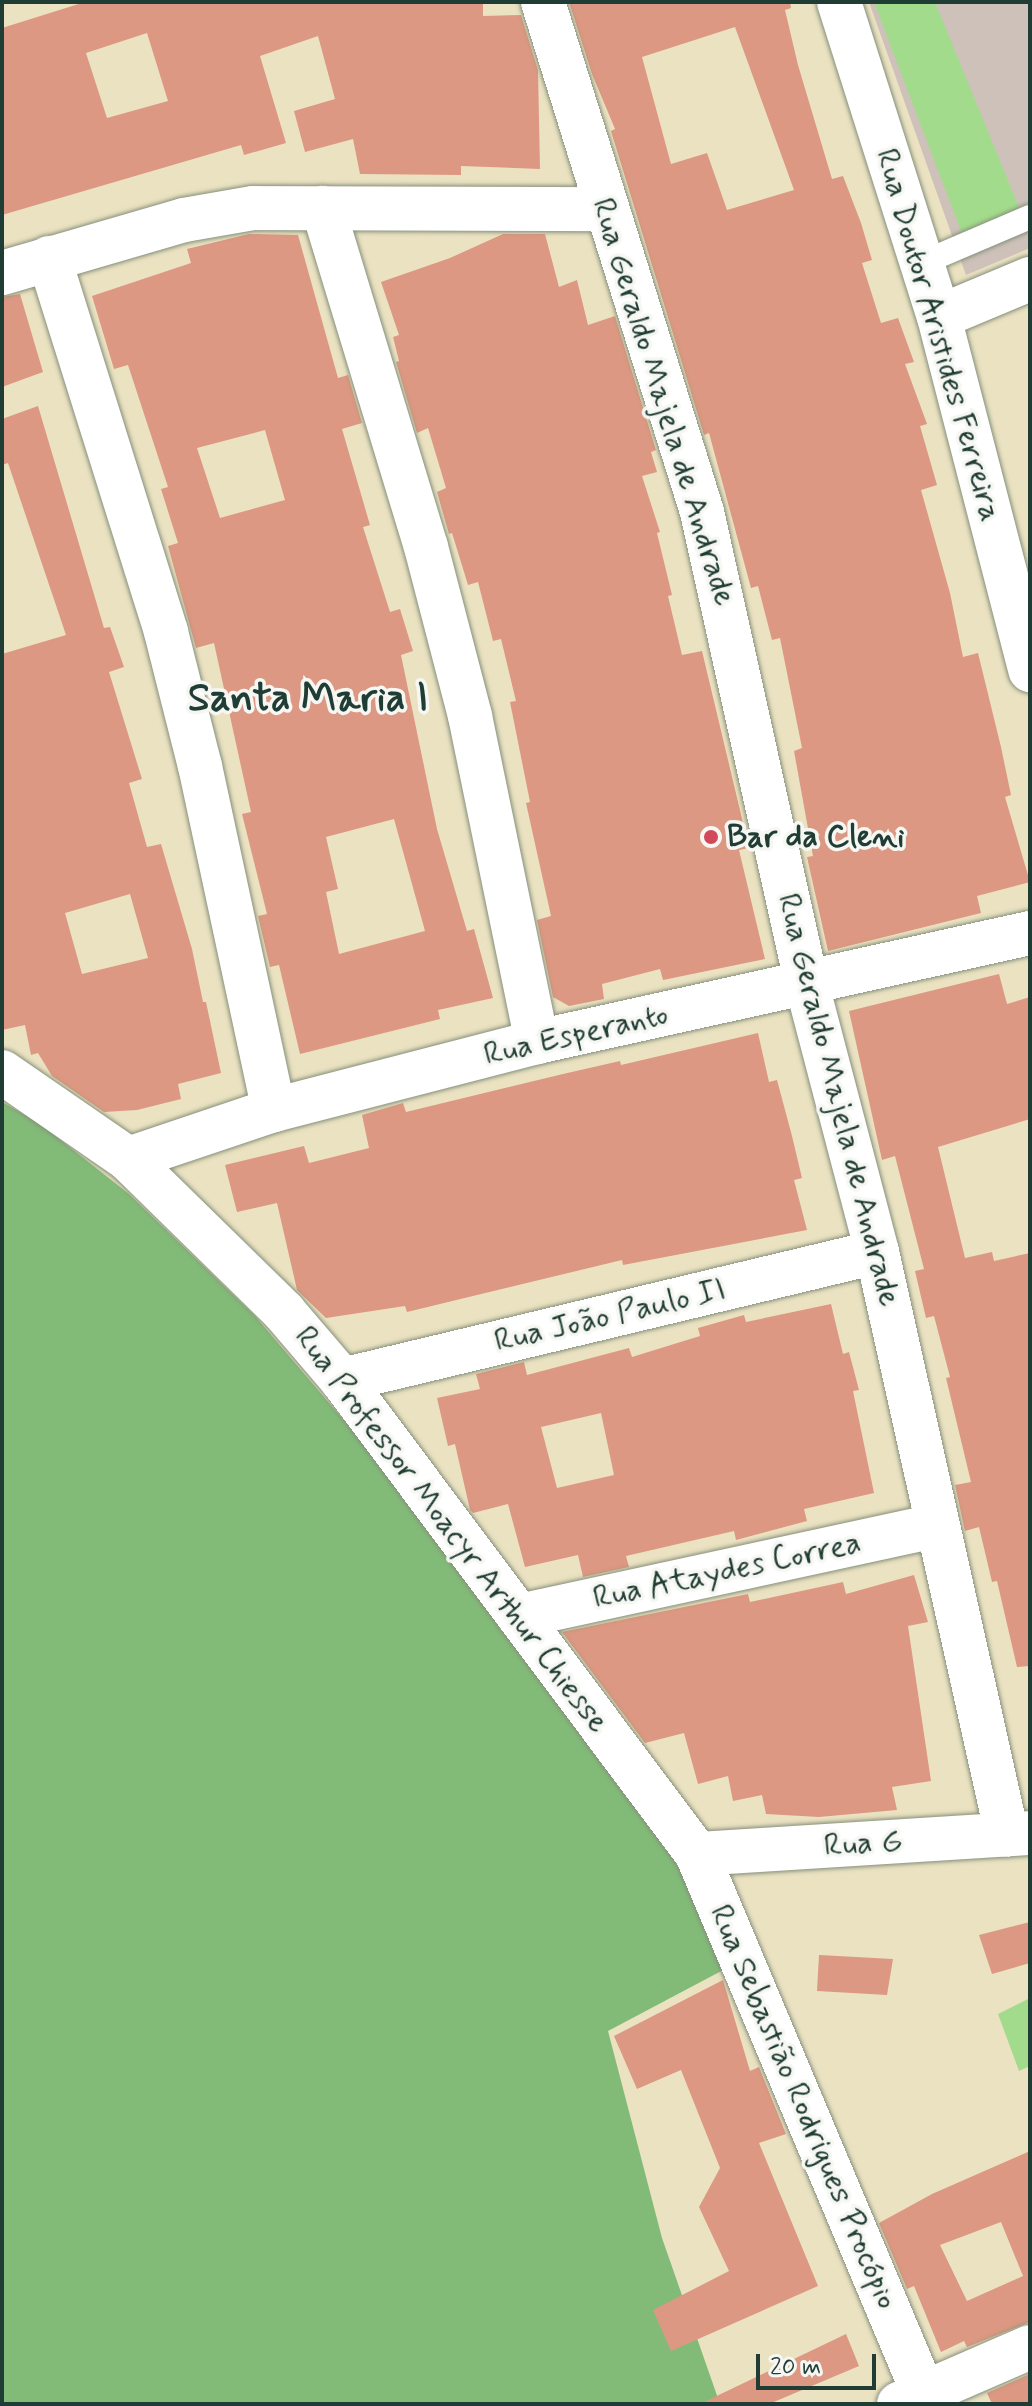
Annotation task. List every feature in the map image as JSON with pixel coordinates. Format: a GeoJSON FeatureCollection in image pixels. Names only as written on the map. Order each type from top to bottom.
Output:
{"type":"FeatureCollection","features":[{"type":"Feature","properties":{"kind":"street","name":"Rua Geraldo Majela de Andrade"},"geometry":{"type":"LineString","coordinates":[[543,2],[605,209],[702,512],[807,985],[877,1252],[936,1526],[1018,1834]]}},
{"type":"Feature","properties":{"kind":"street","name":"Rua Doutor Aristides Ferreira"},"geometry":{"type":"LineString","coordinates":[[839,2],[939,317],[1030,670]]}},
{"type":"Feature","properties":{"kind":"street"},"geometry":{"type":"LineString","coordinates":[[2,273],[198,218],[253,208],[605,209]]}},
{"type":"Feature","properties":{"kind":"street"},"geometry":{"type":"LineString","coordinates":[[323,208],[426,547],[470,716],[537,1042]]}},
{"type":"Feature","properties":{"kind":"street"},"geometry":{"type":"LineString","coordinates":[[49,258],[166,632],[200,766],[274,1110]]}},
{"type":"Feature","properties":{"kind":"street"},"geometry":{"type":"LineString","coordinates":[[939,317],[1030,279]]}},
{"type":"Feature","properties":{"kind":"street","name":"Rua Esperanto"},"geometry":{"type":"LineString","coordinates":[[128,1159],[274,1110],[537,1042],[807,985],[1030,933]]}},
{"type":"Feature","properties":{"kind":"street","name":"Rua Professor Moacyr Arthur Chiesse"},"geometry":{"type":"LineString","coordinates":[[2,1072],[128,1159],[284,1312],[342,1380],[697,1854]]}},
{"type":"Feature","properties":{"kind":"street","name":"Rua João Paulo II"},"geometry":{"type":"LineString","coordinates":[[342,1380],[877,1252]]}},
{"type":"Feature","properties":{"kind":"street","name":"Rua Ataydes Correa"},"geometry":{"type":"LineString","coordinates":[[519,1616],[936,1526]]}},
{"type":"Feature","properties":{"kind":"street","name":"Rua G"},"geometry":{"type":"LineString","coordinates":[[697,1854],[1018,1834]]}},
{"type":"Feature","properties":{"kind":"street","name":"Rua Sebastião Rodrigues Procópio"},"geometry":{"type":"LineString","coordinates":[[697,1854],[916,2401]]}},
{"type":"Feature","properties":{"kind":"street"},"geometry":{"type":"LineString","coordinates":[[916,2401],[1030,2347]]}},
{"type":"Feature","properties":{"kind":"lane"},"geometry":{"type":"LineString","coordinates":[[922,263],[1030,217]]}},
{"type":"Feature","properties":{"kind":"shaded area"},"geometry":{"type":"Polygon","coordinates":[[[869,2],[1030,2],[1030,248],[966,275],[869,2]]]}},
{"type":"Feature","properties":{"kind":"green space"},"geometry":{"type":"Polygon","coordinates":[[[874,2],[935,2],[1027,227],[969,252],[874,2]]]}},
{"type":"Feature","properties":{"kind":"green space"},"geometry":{"type":"Polygon","coordinates":[[[2,1102],[39,1123],[129,1194],[255,1316],[364,1444],[672,1846],[727,1968],[608,2031],[662,2238],[720,2404],[2,2404],[2,1102]]]}},
{"type":"Feature","properties":{"kind":"green space"},"geometry":{"type":"Polygon","coordinates":[[[1030,1998],[1030,2066],[1019,2071],[998,2014],[1030,1998]]]}},
{"type":"Feature","properties":{"kind":"building"},"geometry":{"type":"Polygon","coordinates":[[[85,2],[483,2],[483,16],[521,15],[538,70],[540,169],[461,166],[461,175],[360,174],[353,139],[305,152],[294,111],[335,99],[318,36],[260,56],[286,143],[244,155],[241,145],[2,215],[2,28],[85,2]],[[147,33],[86,53],[107,118],[168,101],[147,33]]]}},
{"type":"Feature","properties":{"kind":"building"},"geometry":{"type":"Polygon","coordinates":[[[569,2],[790,2],[791,8],[785,10],[798,65],[832,179],[843,176],[861,223],[872,260],[862,263],[881,323],[898,318],[914,362],[905,364],[927,424],[920,426],[937,485],[921,490],[950,593],[963,657],[978,653],[1011,795],[1005,797],[1030,882],[977,896],[981,913],[828,951],[807,857],[813,856],[794,751],[802,748],[780,638],[772,640],[758,586],[751,588],[709,433],[704,435],[611,131],[615,129],[592,74],[569,2]],[[735,27],[642,57],[671,164],[707,153],[727,210],[794,190],[735,27]]]}},
{"type":"Feature","properties":{"kind":"building"},"geometry":{"type":"Polygon","coordinates":[[[249,234],[298,235],[338,378],[348,375],[362,423],[342,429],[370,525],[363,527],[390,612],[400,609],[413,651],[401,655],[437,829],[467,931],[474,929],[493,998],[438,1010],[440,1019],[300,1054],[279,965],[270,967],[258,916],[267,914],[242,814],[251,812],[214,643],[196,648],[168,546],[178,543],[161,489],[168,487],[128,365],[114,369],[92,296],[191,263],[187,249],[249,234]],[[265,430],[197,448],[220,518],[285,500],[265,430]],[[394,819],[326,837],[338,889],[326,892],[339,954],[425,931],[394,819]]]}},
{"type":"Feature","properties":{"kind":"building"},"geometry":{"type":"Polygon","coordinates":[[[503,234],[545,234],[559,287],[577,280],[588,325],[615,316],[656,450],[651,452],[657,472],[642,476],[660,532],[657,533],[672,595],[668,596],[682,655],[702,651],[749,848],[739,850],[765,959],[663,980],[660,969],[602,984],[604,999],[569,1006],[553,997],[537,920],[551,916],[526,803],[530,802],[510,702],[516,701],[501,639],[493,641],[478,582],[468,585],[452,533],[449,534],[437,492],[446,488],[428,428],[417,433],[396,362],[399,361],[393,337],[399,335],[381,282],[450,258],[503,234]]]}},
{"type":"Feature","properties":{"kind":"building"},"geometry":{"type":"Polygon","coordinates":[[[20,294],[43,372],[2,387],[2,297],[20,294]]]}},
{"type":"Feature","properties":{"kind":"building"},"geometry":{"type":"Polygon","coordinates":[[[38,406],[104,628],[110,627],[124,667],[109,672],[142,779],[129,783],[147,847],[161,844],[192,949],[203,1002],[206,1002],[221,1073],[178,1084],[181,1099],[137,1110],[104,1112],[52,1076],[38,1053],[31,1055],[25,1025],[2,1030],[2,654],[66,635],[8,463],[2,465],[2,419],[38,406]],[[130,894],[65,913],[82,974],[148,958],[130,894]]]}},
{"type":"Feature","properties":{"kind":"building"},"geometry":{"type":"Polygon","coordinates":[[[999,974],[1007,1004],[1030,997],[1030,1119],[938,1147],[965,1258],[992,1252],[994,1261],[1030,1253],[1030,1666],[1017,1667],[997,1581],[992,1582],[979,1527],[965,1531],[955,1485],[971,1482],[946,1378],[950,1377],[934,1316],[926,1318],[915,1271],[924,1269],[895,1156],[882,1160],[849,1011],[999,974]]]}},
{"type":"Feature","properties":{"kind":"building"},"geometry":{"type":"Polygon","coordinates":[[[758,1033],[769,1082],[777,1080],[792,1136],[802,1178],[794,1180],[807,1230],[623,1265],[622,1260],[407,1312],[405,1306],[326,1318],[297,1290],[277,1203],[237,1212],[225,1165],[304,1146],[309,1163],[369,1148],[362,1115],[403,1103],[406,1112],[620,1061],[621,1065],[758,1033]]]}},
{"type":"Feature","properties":{"kind":"building"},"geometry":{"type":"Polygon","coordinates":[[[831,1304],[843,1354],[849,1352],[859,1390],[853,1391],[874,1493],[804,1509],[807,1521],[736,1540],[734,1531],[626,1556],[629,1567],[583,1577],[578,1555],[525,1567],[508,1504],[473,1513],[470,1510],[455,1444],[448,1446],[437,1398],[480,1389],[476,1374],[524,1362],[527,1375],[629,1348],[632,1357],[700,1336],[698,1328],[744,1315],[746,1322],[831,1304]],[[601,1413],[541,1427],[557,1488],[614,1475],[601,1413]]]}},
{"type":"Feature","properties":{"kind":"building"},"geometry":{"type":"Polygon","coordinates":[[[914,1575],[928,1622],[908,1626],[931,1781],[892,1787],[897,1810],[819,1817],[766,1814],[762,1795],[733,1801],[728,1776],[698,1784],[684,1733],[645,1743],[562,1632],[748,1594],[750,1602],[843,1582],[846,1594],[914,1575]]]}},
{"type":"Feature","properties":{"kind":"building"},"geometry":{"type":"Polygon","coordinates":[[[1030,1922],[1030,1963],[992,1974],[979,1935],[1030,1922]]]}},
{"type":"Feature","properties":{"kind":"building"},"geometry":{"type":"Polygon","coordinates":[[[819,1955],[893,1959],[887,1995],[817,1991],[819,1955]]]}},
{"type":"Feature","properties":{"kind":"building"},"geometry":{"type":"Polygon","coordinates":[[[723,1980],[750,2071],[759,2067],[786,2134],[759,2143],[818,2286],[671,2351],[653,2310],[729,2271],[699,2207],[720,2168],[681,2070],[637,2089],[614,2036],[723,1980]]]}},
{"type":"Feature","properties":{"kind":"building"},"geometry":{"type":"Polygon","coordinates":[[[1030,2151],[1030,2322],[967,2347],[964,2341],[941,2352],[914,2286],[907,2289],[879,2223],[932,2194],[1030,2151]],[[1001,2222],[940,2245],[967,2301],[1023,2276],[1001,2222]]]}},
{"type":"Feature","properties":{"kind":"building"},"geometry":{"type":"Polygon","coordinates":[[[846,2334],[859,2366],[769,2404],[700,2404],[846,2334]]]}},
{"type":"Feature","properties":{"kind":"building"},"geometry":{"type":"Polygon","coordinates":[[[1030,2374],[1030,2404],[992,2404],[987,2393],[1030,2374]]]}},
{"type":"Feature","properties":{"kind":"place","name":"Bar da Cleni"},"geometry":{"type":"Point","coordinates":[711,837]}},
{"type":"Feature","properties":{"kind":"district","name":"Santa Maria I"},"geometry":{"type":"Point","coordinates":[308,699]}}]}
